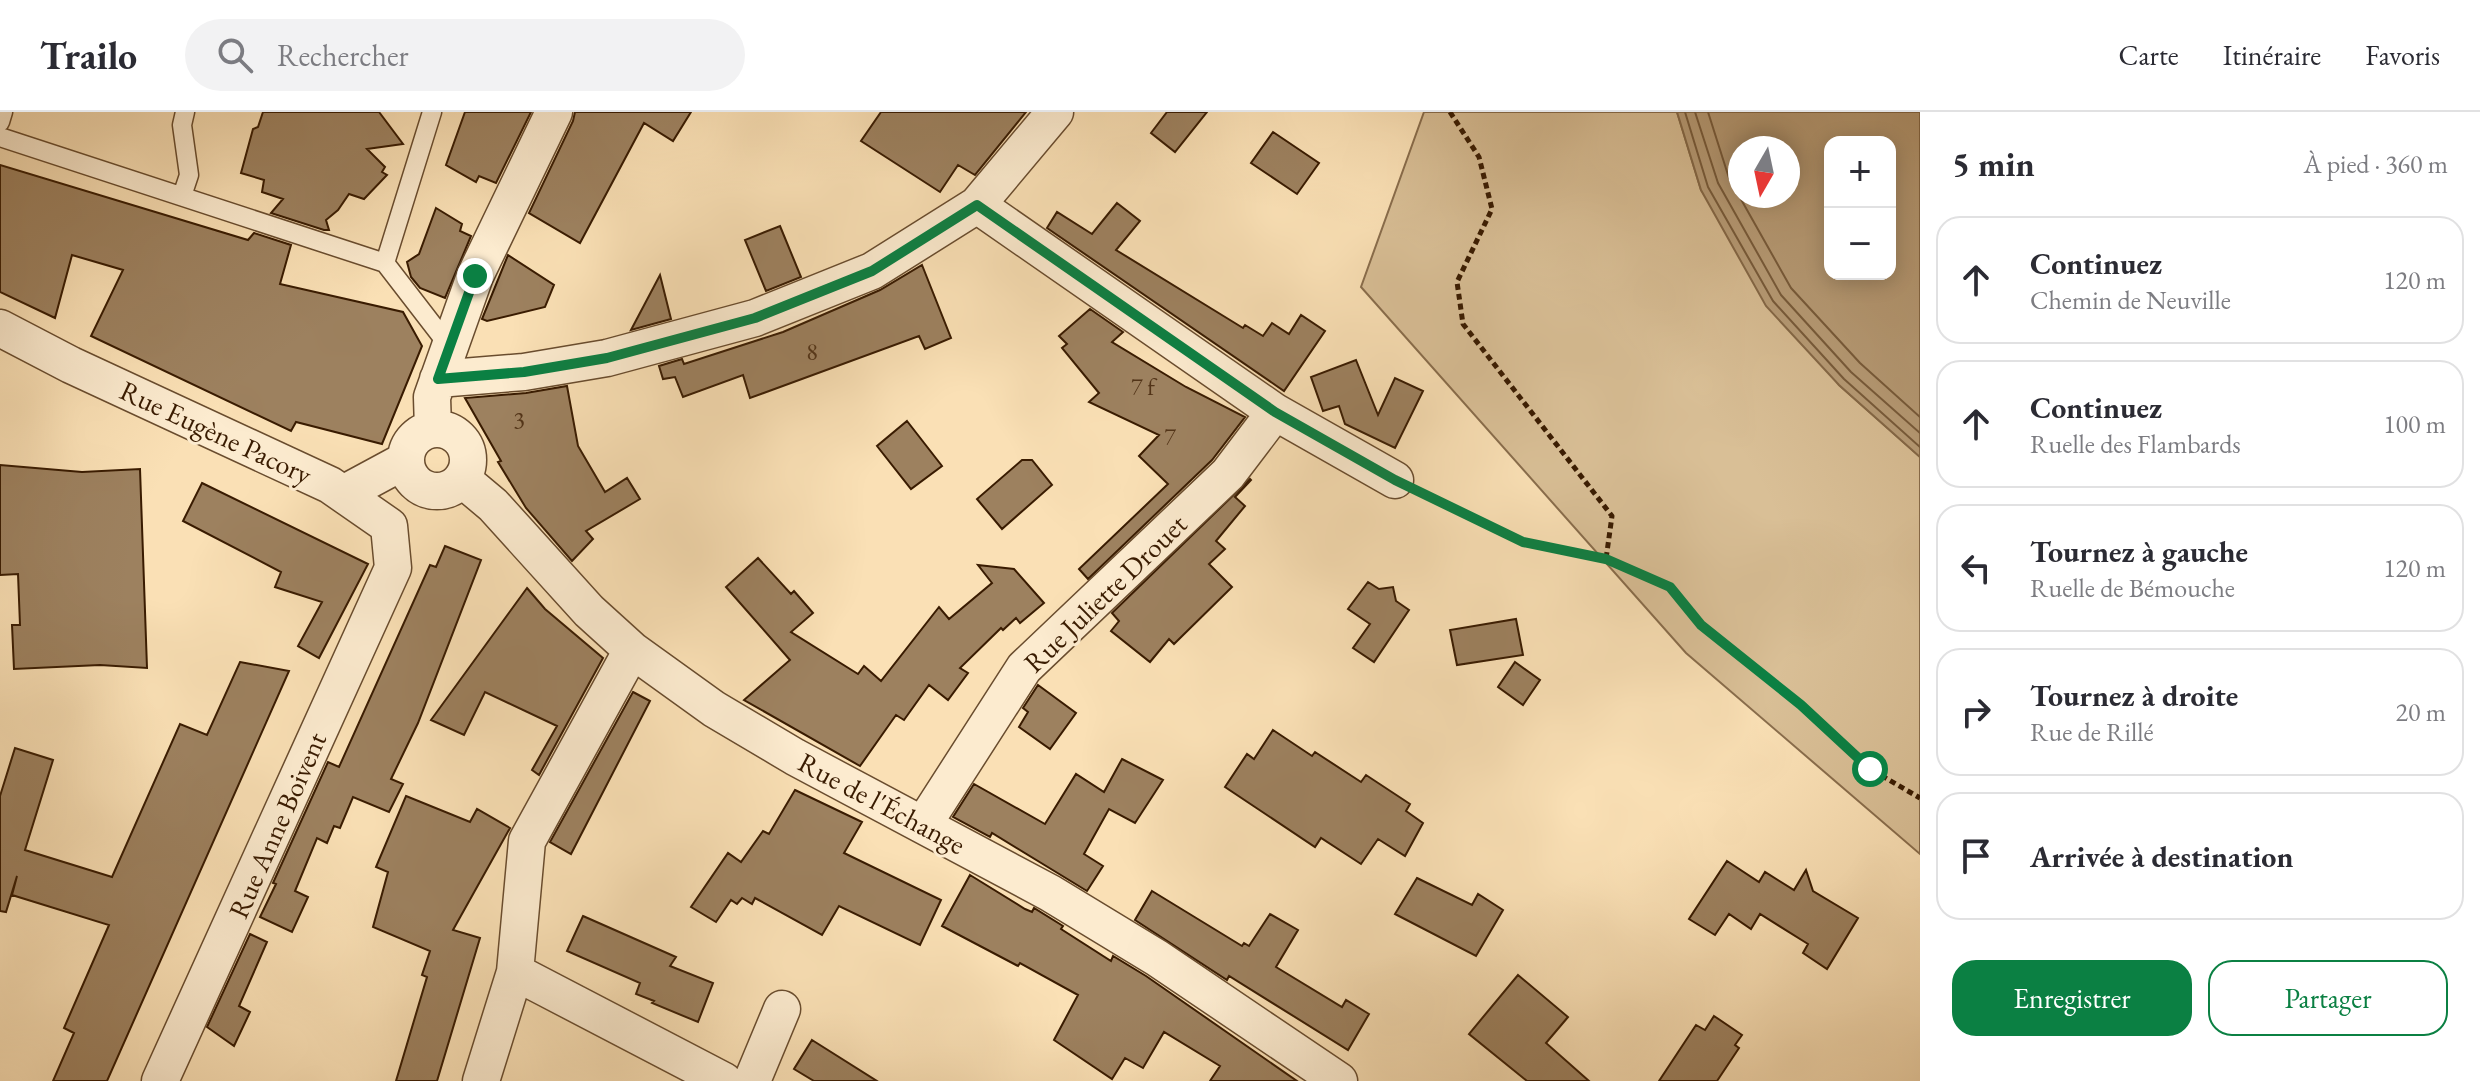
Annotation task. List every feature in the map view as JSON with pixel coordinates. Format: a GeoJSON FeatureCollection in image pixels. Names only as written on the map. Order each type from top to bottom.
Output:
{"type":"FeatureCollection","features":[{"type":"Feature","properties":{"kind":"street"},"geometry":{"type":"LineString","coordinates":[[433,429],[432,397],[475,276],[554,112]]}},
{"type":"Feature","properties":{"kind":"street"},"geometry":{"type":"LineString","coordinates":[[444,363],[524,372],[607,358],[755,318],[872,271],[977,205],[1055,112]]}},
{"type":"Feature","properties":{"kind":"street"},"geometry":{"type":"LineString","coordinates":[[977,205],[1275,412],[1395,480]]}},
{"type":"Feature","properties":{"kind":"street","name":"Rue Eugène Pacory"},"geometry":{"type":"LineString","coordinates":[[0,328],[71,365],[330,485],[389,526]]}},
{"type":"Feature","properties":{"kind":"street","name":"Rue Juliette Drouet"},"geometry":{"type":"LineString","coordinates":[[923,825],[1024,668],[1228,474],[1275,412]]}},
{"type":"Feature","properties":{"kind":"street"},"geometry":{"type":"LineString","coordinates":[[433,429],[452,433],[465,447],[468,465],[462,479],[449,489],[428,490],[412,479],[406,460],[407,452],[417,436],[433,429]]}},
{"type":"Feature","properties":{"kind":"street"},"geometry":{"type":"LineString","coordinates":[[343,494],[406,460]]}},
{"type":"Feature","properties":{"kind":"street","name":"Rue de l'Échange"},"geometry":{"type":"LineString","coordinates":[[462,479],[493,505],[589,611],[632,650],[727,717],[795,757],[1050,893],[1157,958],[1339,1081]]}},
{"type":"Feature","properties":{"kind":"street"},"geometry":{"type":"LineString","coordinates":[[389,526],[428,490]]}},
{"type":"Feature","properties":{"kind":"street","name":"Rue Anne Boivent"},"geometry":{"type":"LineString","coordinates":[[160,1081],[393,568],[389,526]]}},
{"type":"Feature","properties":{"kind":"street"},"geometry":{"type":"LineString","coordinates":[[481,1081],[515,972],[527,841],[632,650]]}},
{"type":"Feature","properties":{"kind":"street"},"geometry":{"type":"LineString","coordinates":[[515,972],[724,1081]]}},
{"type":"Feature","properties":{"kind":"street"},"geometry":{"type":"LineString","coordinates":[[752,1081],[782,1009]]}},
{"type":"Feature","properties":{"kind":"lane"},"geometry":{"type":"LineString","coordinates":[[0,122],[3,112]]}},
{"type":"Feature","properties":{"kind":"lane"},"geometry":{"type":"LineString","coordinates":[[182,196],[189,175],[182,125],[185,112]]}},
{"type":"Feature","properties":{"kind":"lane"},"geometry":{"type":"LineString","coordinates":[[385,263],[432,112]]}},
{"type":"Feature","properties":{"kind":"lane"},"geometry":{"type":"LineString","coordinates":[[0,137],[385,263],[444,363]]}},
{"type":"Feature","properties":{"kind":"path"},"geometry":{"type":"LineString","coordinates":[[1450,112],[1479,157],[1492,209],[1457,282],[1463,324],[1612,516],[1606,559]]}},
{"type":"Feature","properties":{"kind":"path"},"geometry":{"type":"LineString","coordinates":[[1395,480],[1523,542],[1606,559],[1670,587],[1701,625],[1801,705],[1870,769],[1920,798]]}},
{"type":"Feature","properties":{"kind":"shaded area"},"geometry":{"type":"Polygon","coordinates":[[[1424,112],[1677,112],[1701,190],[1839,385],[1920,457],[1920,854],[1686,653],[1361,287],[1424,112]]]}},
{"type":"Feature","properties":{"kind":"water"},"geometry":{"type":"Polygon","coordinates":[[[1677,112],[1920,112],[1920,457],[1839,385],[1766,306],[1701,190],[1677,112]]]}},
{"type":"Feature","properties":{"kind":"building"},"geometry":{"type":"Polygon","coordinates":[[[263,112],[379,112],[403,144],[367,149],[385,167],[382,172],[387,175],[364,199],[349,194],[326,220],[329,230],[324,230],[271,213],[283,199],[262,192],[264,180],[241,173],[253,129],[258,127],[263,112]]]}},
{"type":"Feature","properties":{"kind":"building"},"geometry":{"type":"Polygon","coordinates":[[[465,112],[531,112],[496,183],[479,176],[476,182],[446,165],[465,112]]]}},
{"type":"Feature","properties":{"kind":"building"},"geometry":{"type":"Polygon","coordinates":[[[575,112],[691,112],[673,141],[644,123],[580,243],[529,213],[575,112]]]}},
{"type":"Feature","properties":{"kind":"building"},"geometry":{"type":"Polygon","coordinates":[[[881,112],[1026,112],[975,175],[958,165],[940,192],[861,141],[881,112]]]}},
{"type":"Feature","properties":{"kind":"building"},"geometry":{"type":"Polygon","coordinates":[[[1167,112],[1207,112],[1175,152],[1151,133],[1167,112]]]}},
{"type":"Feature","properties":{"kind":"building"},"geometry":{"type":"Polygon","coordinates":[[[1273,132],[1319,163],[1297,194],[1251,163],[1273,132]]]}},
{"type":"Feature","properties":{"kind":"building"},"geometry":{"type":"Polygon","coordinates":[[[0,165],[248,240],[254,233],[291,245],[280,284],[403,312],[422,346],[382,444],[296,422],[291,431],[91,336],[123,270],[72,255],[55,318],[0,292],[0,165]]]}},
{"type":"Feature","properties":{"kind":"building"},"geometry":{"type":"Polygon","coordinates":[[[1117,203],[1140,221],[1116,250],[1243,328],[1245,325],[1263,336],[1272,323],[1289,334],[1301,315],[1325,331],[1284,391],[1047,228],[1057,212],[1092,234],[1117,203]]]}},
{"type":"Feature","properties":{"kind":"building"},"geometry":{"type":"Polygon","coordinates":[[[436,208],[462,224],[460,231],[471,236],[445,298],[420,288],[411,277],[407,262],[419,254],[436,208]]]}},
{"type":"Feature","properties":{"kind":"building"},"geometry":{"type":"Polygon","coordinates":[[[780,226],[801,277],[766,291],[745,240],[780,226]]]}},
{"type":"Feature","properties":{"kind":"building"},"geometry":{"type":"Polygon","coordinates":[[[508,255],[554,285],[545,307],[487,321],[482,319],[508,255]]]}},
{"type":"Feature","properties":{"kind":"building"},"geometry":{"type":"Polygon","coordinates":[[[922,265],[951,338],[925,349],[919,336],[750,398],[743,375],[683,397],[675,377],[663,379],[659,366],[682,359],[684,364],[783,332],[880,290],[922,265]]]}},
{"type":"Feature","properties":{"kind":"building"},"geometry":{"type":"Polygon","coordinates":[[[660,275],[671,319],[631,330],[660,275]]]}},
{"type":"Feature","properties":{"kind":"building"},"geometry":{"type":"Polygon","coordinates":[[[1090,309],[1123,332],[1112,342],[1186,387],[1245,417],[1212,460],[1088,579],[1079,569],[1168,484],[1139,456],[1159,435],[1089,402],[1099,393],[1062,348],[1067,344],[1059,336],[1090,309]]]}},
{"type":"Feature","properties":{"kind":"building"},"geometry":{"type":"Polygon","coordinates":[[[1356,360],[1378,415],[1395,378],[1423,391],[1395,448],[1345,424],[1339,406],[1323,411],[1311,377],[1356,360]]]}},
{"type":"Feature","properties":{"kind":"building"},"geometry":{"type":"Polygon","coordinates":[[[567,386],[578,446],[605,492],[627,478],[640,499],[586,531],[593,539],[572,561],[526,508],[465,398],[567,386]]]}},
{"type":"Feature","properties":{"kind":"building"},"geometry":{"type":"Polygon","coordinates":[[[907,421],[942,466],[911,489],[877,446],[907,421]]]}},
{"type":"Feature","properties":{"kind":"building"},"geometry":{"type":"Polygon","coordinates":[[[1022,460],[1032,460],[1052,485],[1002,529],[977,499],[1022,460]]]}},
{"type":"Feature","properties":{"kind":"building"},"geometry":{"type":"Polygon","coordinates":[[[0,465],[82,472],[140,469],[147,668],[100,665],[14,669],[12,625],[20,625],[18,574],[0,575],[0,465]]]}},
{"type":"Feature","properties":{"kind":"building"},"geometry":{"type":"Polygon","coordinates":[[[1250,479],[1235,497],[1245,506],[1216,541],[1225,549],[1209,564],[1232,587],[1174,644],[1169,639],[1150,662],[1111,631],[1119,621],[1112,613],[1250,479]]]}},
{"type":"Feature","properties":{"kind":"building"},"geometry":{"type":"Polygon","coordinates":[[[202,483],[368,564],[319,658],[298,646],[322,602],[275,587],[281,572],[183,521],[202,483]]]}},
{"type":"Feature","properties":{"kind":"building"},"geometry":{"type":"Polygon","coordinates":[[[445,546],[481,560],[418,723],[391,779],[403,784],[389,812],[353,797],[340,828],[334,826],[327,843],[317,838],[295,891],[308,897],[292,932],[260,917],[276,884],[273,883],[328,762],[339,767],[430,565],[436,567],[445,546]]]}},
{"type":"Feature","properties":{"kind":"building"},"geometry":{"type":"Polygon","coordinates":[[[758,558],[813,613],[791,632],[858,674],[864,666],[881,681],[939,607],[949,619],[992,583],[978,565],[1014,569],[1044,603],[1020,623],[1016,618],[1003,630],[1001,628],[960,668],[968,673],[948,700],[929,685],[904,720],[896,715],[860,766],[744,700],[790,660],[726,587],[758,558]]]}},
{"type":"Feature","properties":{"kind":"building"},"geometry":{"type":"Polygon","coordinates":[[[1368,582],[1379,589],[1393,587],[1396,601],[1409,610],[1374,662],[1353,648],[1370,624],[1348,609],[1368,582]]]}},
{"type":"Feature","properties":{"kind":"building"},"geometry":{"type":"Polygon","coordinates":[[[527,588],[545,609],[603,658],[539,775],[532,770],[557,726],[485,692],[464,735],[431,720],[527,588]]]}},
{"type":"Feature","properties":{"kind":"building"},"geometry":{"type":"Polygon","coordinates":[[[1516,619],[1523,655],[1457,665],[1450,630],[1516,619]]]}},
{"type":"Feature","properties":{"kind":"building"},"geometry":{"type":"Polygon","coordinates":[[[240,662],[289,671],[107,1081],[53,1081],[74,1033],[64,1028],[109,925],[12,895],[17,876],[6,912],[0,911],[0,796],[15,748],[53,760],[25,850],[112,877],[180,724],[207,735],[240,662]]]}},
{"type":"Feature","properties":{"kind":"building"},"geometry":{"type":"Polygon","coordinates":[[[1515,662],[1540,680],[1523,705],[1498,687],[1515,662]]]}},
{"type":"Feature","properties":{"kind":"building"},"geometry":{"type":"Polygon","coordinates":[[[1038,685],[1076,713],[1050,749],[1019,727],[1028,712],[1023,708],[1038,685]]]}},
{"type":"Feature","properties":{"kind":"building"},"geometry":{"type":"Polygon","coordinates":[[[633,692],[650,701],[571,854],[550,842],[633,692]]]}},
{"type":"Feature","properties":{"kind":"building"},"geometry":{"type":"Polygon","coordinates":[[[1273,730],[1312,756],[1315,752],[1361,782],[1366,775],[1410,804],[1406,811],[1423,823],[1405,856],[1378,839],[1361,864],[1321,838],[1315,847],[1225,787],[1247,754],[1254,759],[1273,730]]]}},
{"type":"Feature","properties":{"kind":"building"},"geometry":{"type":"Polygon","coordinates":[[[1122,759],[1163,780],[1135,823],[1109,809],[1084,854],[1103,866],[1087,891],[992,833],[990,837],[953,817],[974,784],[1045,824],[1076,774],[1104,792],[1122,759]]]}},
{"type":"Feature","properties":{"kind":"building"},"geometry":{"type":"Polygon","coordinates":[[[795,790],[862,822],[844,853],[941,900],[920,945],[839,906],[822,935],[755,898],[752,904],[742,898],[737,904],[731,900],[716,922],[691,907],[728,853],[741,862],[763,831],[769,834],[795,790]]]}},
{"type":"Feature","properties":{"kind":"building"},"geometry":{"type":"Polygon","coordinates":[[[406,796],[470,822],[477,809],[510,828],[453,930],[480,938],[437,1081],[396,1081],[427,977],[422,975],[430,951],[373,927],[388,872],[376,867],[406,796]]]}},
{"type":"Feature","properties":{"kind":"building"},"geometry":{"type":"Polygon","coordinates":[[[1727,861],[1759,882],[1765,872],[1794,890],[1806,870],[1813,891],[1858,918],[1827,969],[1803,953],[1808,944],[1760,914],[1751,929],[1729,914],[1715,935],[1689,919],[1727,861]]]}},
{"type":"Feature","properties":{"kind":"building"},"geometry":{"type":"Polygon","coordinates":[[[970,875],[1025,909],[1032,912],[1034,908],[1111,961],[1113,956],[1146,976],[1297,1081],[1210,1081],[1220,1066],[1164,1032],[1143,1068],[1125,1058],[1112,1079],[1054,1040],[1078,995],[942,926],[970,875]]]}},
{"type":"Feature","properties":{"kind":"building"},"geometry":{"type":"Polygon","coordinates":[[[1417,878],[1472,905],[1478,894],[1503,910],[1476,956],[1395,914],[1417,878]]]}},
{"type":"Feature","properties":{"kind":"building"},"geometry":{"type":"Polygon","coordinates":[[[1152,891],[1242,946],[1244,943],[1249,946],[1270,914],[1298,930],[1276,967],[1342,1007],[1346,1000],[1369,1014],[1348,1050],[1229,976],[1227,980],[1135,920],[1152,891]]]}},
{"type":"Feature","properties":{"kind":"building"},"geometry":{"type":"Polygon","coordinates":[[[583,916],[676,957],[670,966],[713,983],[698,1022],[636,994],[640,983],[567,951],[583,916]]]}},
{"type":"Feature","properties":{"kind":"building"},"geometry":{"type":"Polygon","coordinates":[[[250,934],[267,942],[239,1006],[250,1012],[234,1046],[207,1027],[250,934]]]}},
{"type":"Feature","properties":{"kind":"building"},"geometry":{"type":"Polygon","coordinates":[[[1518,975],[1568,1017],[1546,1043],[1589,1081],[1527,1081],[1469,1034],[1518,975]]]}},
{"type":"Feature","properties":{"kind":"building"},"geometry":{"type":"Polygon","coordinates":[[[1714,1016],[1742,1035],[1735,1045],[1739,1048],[1717,1081],[1659,1081],[1696,1025],[1705,1030],[1714,1016]]]}},
{"type":"Feature","properties":{"kind":"building"},"geometry":{"type":"Polygon","coordinates":[[[812,1040],[877,1081],[814,1081],[794,1069],[812,1040]]]}},
{"type":"Feature","properties":{"kind":"route"},"geometry":{"type":"LineString","coordinates":[[475,276],[438,379],[524,372],[607,358],[755,318],[872,271],[977,205],[1275,412],[1395,480],[1523,542],[1606,559],[1670,587],[1701,625],[1801,705],[1870,769]]}}]}
